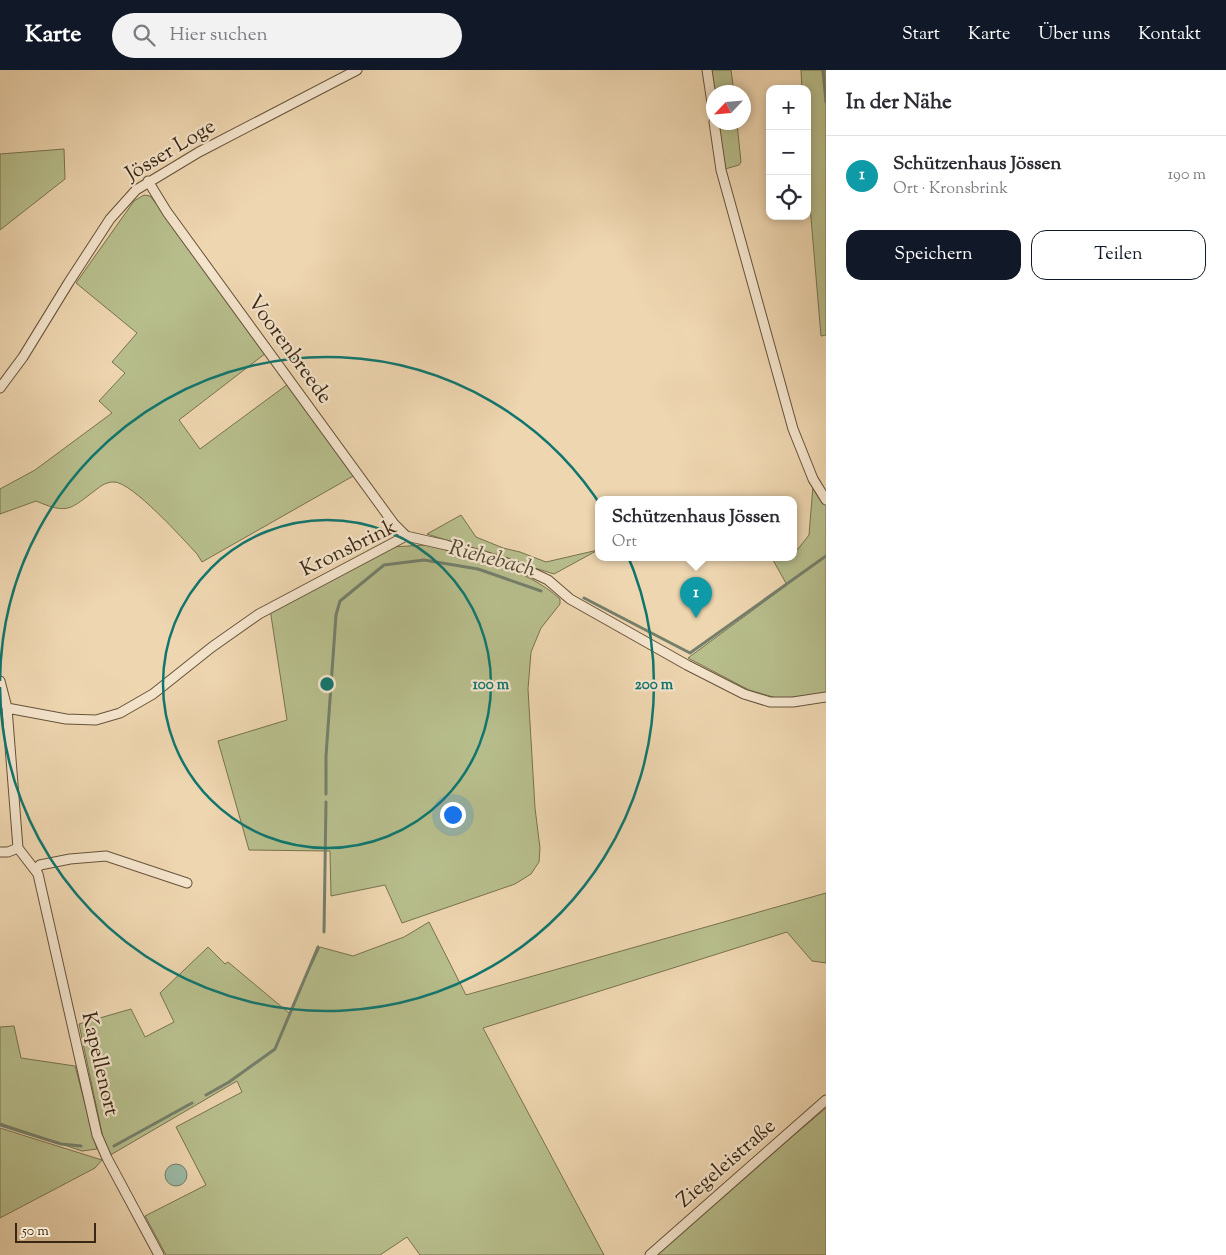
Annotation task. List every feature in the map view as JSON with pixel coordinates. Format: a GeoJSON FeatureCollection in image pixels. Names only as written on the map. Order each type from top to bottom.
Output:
{"type":"FeatureCollection","features":[{"type":"Feature","properties":{"kind":"street","name":"Jösser Loge"},"geometry":{"type":"LineString","coordinates":[[0,388],[23,357],[110,219],[136,190],[148,181],[200,152],[357,70]]}},
{"type":"Feature","properties":{"kind":"street"},"geometry":{"type":"LineString","coordinates":[[707,70],[709,85]]}},
{"type":"Feature","properties":{"kind":"street"},"geometry":{"type":"LineString","coordinates":[[715,130],[721,170],[793,429],[813,479],[826,500]]}},
{"type":"Feature","properties":{"kind":"street","name":"Voorenbreede"},"geometry":{"type":"LineString","coordinates":[[148,181],[167,212],[394,524],[406,536]]}},
{"type":"Feature","properties":{"kind":"street","name":"Kronsbrink"},"geometry":{"type":"LineString","coordinates":[[6,708],[66,719],[96,720],[120,713],[153,694],[212,647],[259,614],[406,536],[446,544],[501,560],[529,571],[548,580],[570,600],[687,665],[744,694],[770,702],[793,702],[826,697]]}},
{"type":"Feature","properties":{"kind":"street"},"geometry":{"type":"LineString","coordinates":[[0,683],[6,708],[18,848],[8,852],[0,852]]}},
{"type":"Feature","properties":{"kind":"street","name":"Kapellenort"},"geometry":{"type":"LineString","coordinates":[[18,848],[38,874],[97,1135],[106,1158],[160,1255]]}},
{"type":"Feature","properties":{"kind":"street"},"geometry":{"type":"LineString","coordinates":[[35,870],[40,866],[70,859],[106,856],[187,883]]}},
{"type":"Feature","properties":{"kind":"street","name":"Ziegeleistraße"},"geometry":{"type":"LineString","coordinates":[[650,1255],[826,1100]]}},
{"type":"Feature","properties":{"kind":"green space"},"geometry":{"type":"Polygon","coordinates":[[[710,70],[731,70],[733,85],[713,85],[710,70]]]}},
{"type":"Feature","properties":{"kind":"green space"},"geometry":{"type":"Polygon","coordinates":[[[801,70],[826,70],[826,335],[821,336],[811,217],[811,85],[802,85],[801,70]]]}},
{"type":"Feature","properties":{"kind":"green space"},"geometry":{"type":"Polygon","coordinates":[[[719,130],[738,130],[741,162],[739,165],[725,169],[719,130]]]}},
{"type":"Feature","properties":{"kind":"green space"},"geometry":{"type":"Polygon","coordinates":[[[64,149],[65,179],[0,230],[0,154],[64,149]]]}},
{"type":"Feature","properties":{"kind":"green space"},"geometry":{"type":"Polygon","coordinates":[[[144,195],[150,196],[158,206],[266,353],[179,420],[200,449],[288,384],[355,475],[202,562],[181,536],[157,512],[133,491],[122,484],[114,482],[103,485],[69,508],[56,508],[36,501],[0,514],[0,489],[35,470],[112,413],[99,401],[125,373],[112,362],[137,333],[76,283],[134,201],[144,195]]]}},
{"type":"Feature","properties":{"kind":"green space"},"geometry":{"type":"Polygon","coordinates":[[[813,486],[826,505],[826,693],[780,699],[749,690],[688,658],[787,585],[774,561],[797,561],[797,550],[809,535],[813,486]]]}},
{"type":"Feature","properties":{"kind":"green space"},"geometry":{"type":"Polygon","coordinates":[[[461,515],[476,537],[546,562],[595,552],[554,574],[427,534],[461,515]]]}},
{"type":"Feature","properties":{"kind":"green space"},"geometry":{"type":"Polygon","coordinates":[[[425,545],[478,558],[515,571],[547,588],[560,599],[560,604],[541,628],[531,652],[528,689],[535,808],[540,848],[539,862],[531,874],[515,884],[402,923],[385,885],[331,896],[330,851],[249,850],[218,741],[287,720],[270,609],[392,547],[425,545]]]}},
{"type":"Feature","properties":{"kind":"green space"},"geometry":{"type":"Polygon","coordinates":[[[826,893],[826,963],[812,961],[787,932],[483,1028],[604,1255],[420,1255],[407,1237],[380,1255],[166,1255],[145,1216],[206,1185],[176,1127],[242,1092],[237,1081],[107,1157],[79,1024],[131,1009],[145,1037],[174,1022],[160,993],[208,947],[225,964],[228,962],[289,1013],[320,947],[353,956],[404,937],[429,922],[466,995],[826,893]]]}},
{"type":"Feature","properties":{"kind":"green space"},"geometry":{"type":"Polygon","coordinates":[[[14,1026],[21,1058],[75,1066],[97,1149],[82,1151],[0,1123],[0,1027],[14,1026]]]}},
{"type":"Feature","properties":{"kind":"green space"},"geometry":{"type":"Polygon","coordinates":[[[826,1108],[826,1255],[652,1255],[826,1108]]]}},
{"type":"Feature","properties":{"kind":"green space"},"geometry":{"type":"Polygon","coordinates":[[[0,1128],[102,1160],[95,1168],[0,1218],[0,1128]]]}},
{"type":"Feature","properties":{"kind":"shaded area"},"geometry":{"type":"Polygon","coordinates":[[[172,1164],[180,1164],[187,1171],[187,1179],[180,1186],[172,1186],[165,1179],[165,1171],[172,1164]]]}},
{"type":"Feature","properties":{"kind":"waterway","name":"Riehebach"},"geometry":{"type":"LineString","coordinates":[[823,70],[826,102]]}},
{"type":"Feature","properties":{"kind":"waterway","name":"Riehebach"},"geometry":{"type":"LineString","coordinates":[[584,598],[690,653],[826,556]]}},
{"type":"Feature","properties":{"kind":"waterway","name":"Riehebach"},"geometry":{"type":"LineString","coordinates":[[326,794],[326,756],[336,615],[340,601],[384,565],[424,560],[478,569],[541,591]]}},
{"type":"Feature","properties":{"kind":"waterway","name":"Riehebach"},"geometry":{"type":"LineString","coordinates":[[324,932],[326,802]]}},
{"type":"Feature","properties":{"kind":"waterway","name":"Riehebach"},"geometry":{"type":"LineString","coordinates":[[206,1095],[229,1082],[275,1049],[318,947]]}},
{"type":"Feature","properties":{"kind":"waterway","name":"Riehebach"},"geometry":{"type":"LineString","coordinates":[[114,1146],[192,1103]]}},
{"type":"Feature","properties":{"kind":"waterway","name":"Riehebach"},"geometry":{"type":"LineString","coordinates":[[0,1125],[61,1144],[81,1146]]}},
{"type":"Feature","properties":{"kind":"place","name":"Schützenhaus Jössen"},"geometry":{"type":"Point","coordinates":[696,618]}}]}
